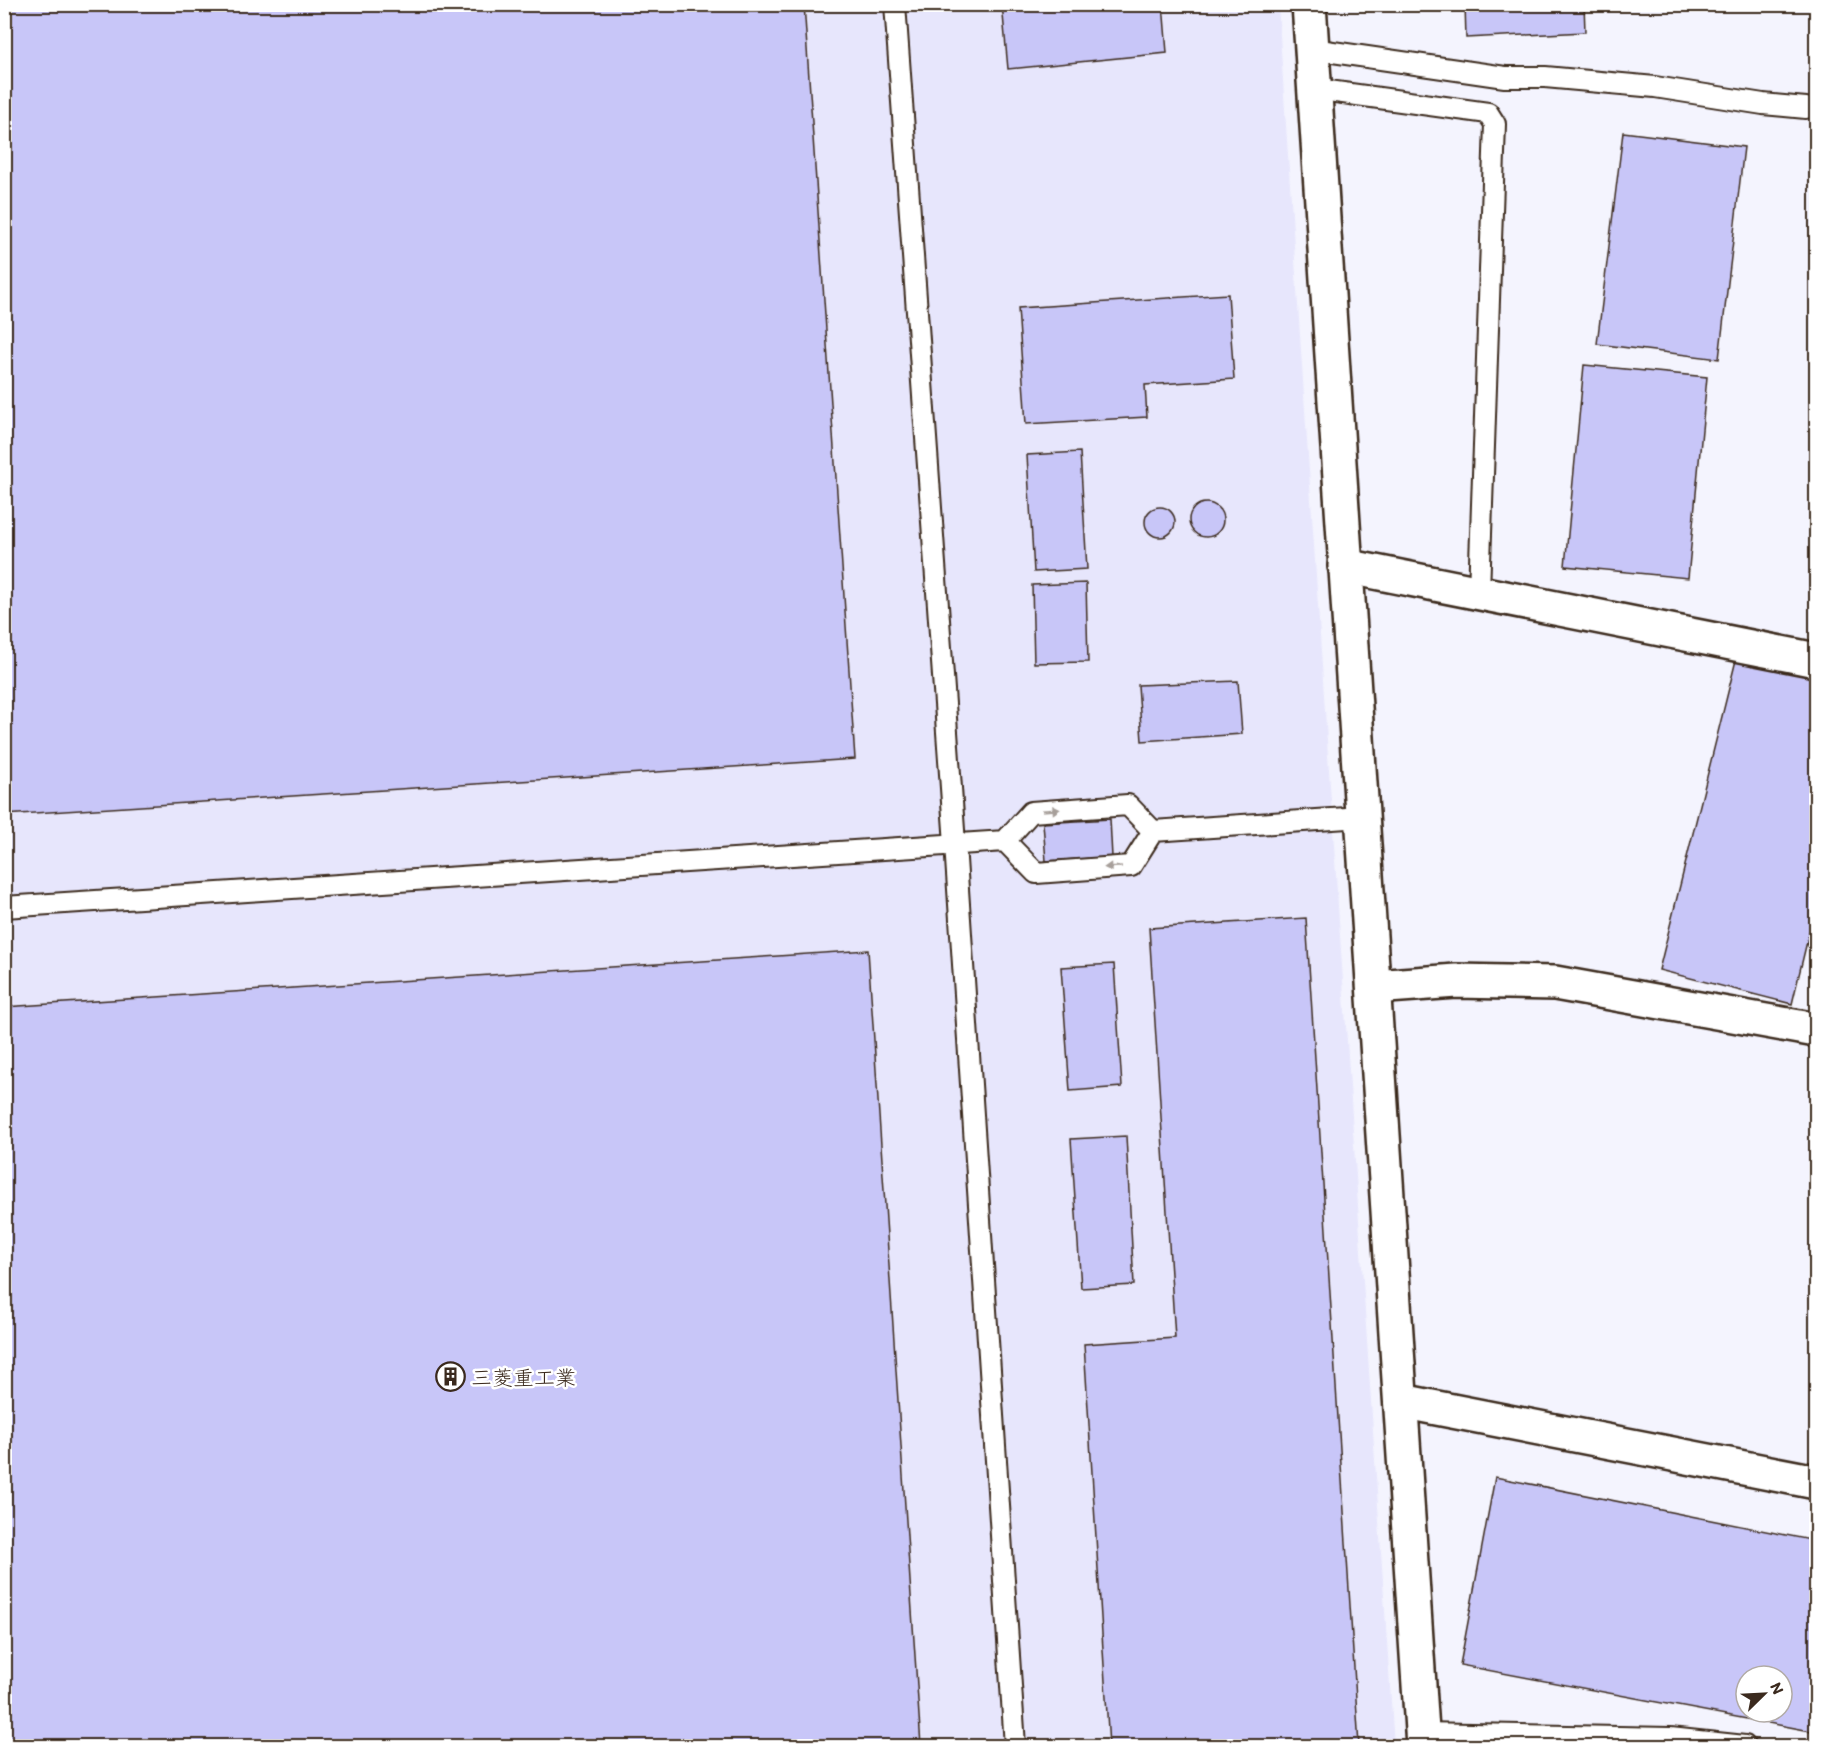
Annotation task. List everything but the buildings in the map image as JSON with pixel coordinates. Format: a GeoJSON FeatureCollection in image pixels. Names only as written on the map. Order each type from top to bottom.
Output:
{"type":"FeatureCollection","features":[{"type":"Feature","properties":{"kind":"street"},"geometry":{"type":"LineString","coordinates":[[1309,4],[1422,1739]]}},
{"type":"Feature","properties":{"kind":"street"},"geometry":{"type":"LineString","coordinates":[[1345,566],[1816,660]]}},
{"type":"Feature","properties":{"kind":"street"},"geometry":{"type":"LineString","coordinates":[[1374,987],[1456,981],[1555,983],[1816,1030]]}},
{"type":"Feature","properties":{"kind":"street"},"geometry":{"type":"LineString","coordinates":[[1401,1401],[1816,1482]]}},
{"type":"Feature","properties":{"kind":"lane"},"geometry":{"type":"LineString","coordinates":[[895,4],[955,844],[1015,1746]]}},
{"type":"Feature","properties":{"kind":"lane"},"geometry":{"type":"LineString","coordinates":[[1312,49],[1505,77],[1545,77],[1655,87],[1763,104],[1806,108]]}},
{"type":"Feature","properties":{"kind":"lane"},"geometry":{"type":"LineString","coordinates":[[1314,89],[1488,113],[1495,124],[1479,592]]}},
{"type":"Feature","properties":{"kind":"lane"},"geometry":{"type":"LineString","coordinates":[[4,907],[1005,841],[1031,812],[1096,807],[1128,805],[1153,831],[1362,817]]}},
{"type":"Feature","properties":{"kind":"lane"},"geometry":{"type":"LineString","coordinates":[[1005,841],[1036,873],[1131,866],[1153,831]]}},
{"type":"Feature","properties":{"kind":"lane"},"geometry":{"type":"LineString","coordinates":[[1422,1739],[1670,1738],[1745,1746]]}},
{"type":"Feature","properties":{"kind":"shaded area"},"geometry":{"type":"Polygon","coordinates":[[[5,5],[1278,5],[1394,1746],[5,1746],[5,5]]]}},
{"type":"Feature","properties":{"kind":"place","name":"三菱重工業"},"geometry":{"type":"Point","coordinates":[450,1377]}}]}
